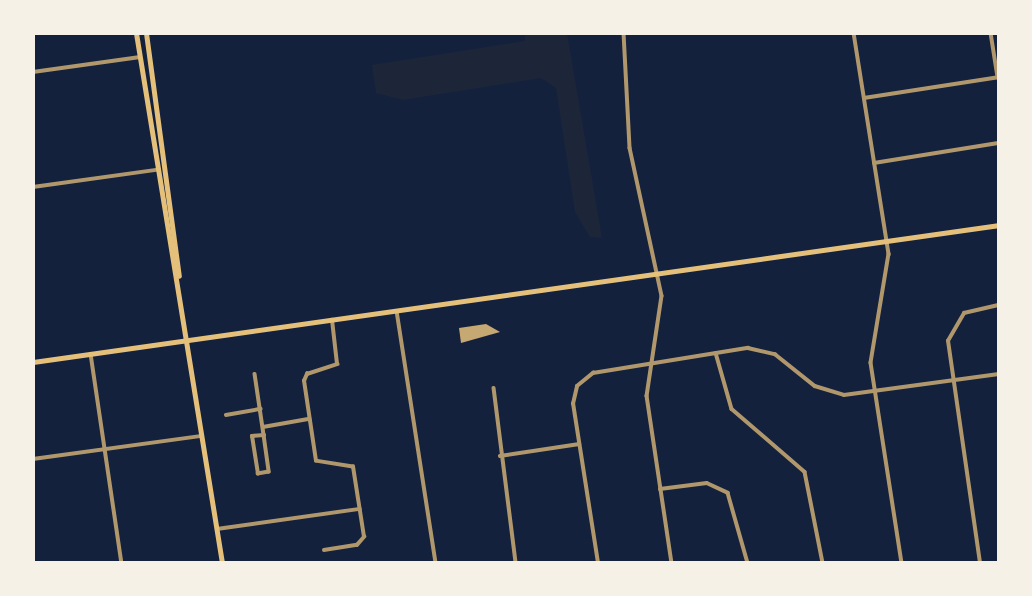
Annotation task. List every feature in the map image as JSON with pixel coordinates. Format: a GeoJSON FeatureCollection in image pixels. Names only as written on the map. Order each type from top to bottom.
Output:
{"type":"FeatureCollection","features":[{"type":"Feature","properties":{"kind":"main road"},"geometry":{"type":"LineString","coordinates":[[136,33],[156,170],[179,276]]}},
{"type":"Feature","properties":{"kind":"main road"},"geometry":{"type":"LineString","coordinates":[[146,33],[222,563]]}},
{"type":"Feature","properties":{"kind":"main road"},"geometry":{"type":"LineString","coordinates":[[33,362],[999,225]]}},
{"type":"Feature","properties":{"kind":"street"},"geometry":{"type":"LineString","coordinates":[[624,33],[630,148],[659,274],[662,316],[647,397],[672,563]]}},
{"type":"Feature","properties":{"kind":"street"},"geometry":{"type":"LineString","coordinates":[[854,33],[887,241],[887,288],[872,347],[876,393],[902,563]]}},
{"type":"Feature","properties":{"kind":"street"},"geometry":{"type":"LineString","coordinates":[[864,98],[998,77],[991,33]]}},
{"type":"Feature","properties":{"kind":"street"},"geometry":{"type":"LineString","coordinates":[[33,72],[140,57]]}},
{"type":"Feature","properties":{"kind":"street"},"geometry":{"type":"LineString","coordinates":[[874,163],[999,143]]}},
{"type":"Feature","properties":{"kind":"street"},"geometry":{"type":"LineString","coordinates":[[33,187],[156,170]]}},
{"type":"Feature","properties":{"kind":"street"},"geometry":{"type":"LineString","coordinates":[[980,563],[948,341],[955,322],[971,309],[999,304]]}},
{"type":"Feature","properties":{"kind":"street"},"geometry":{"type":"LineString","coordinates":[[397,311],[436,563]]}},
{"type":"Feature","properties":{"kind":"street"},"geometry":{"type":"LineString","coordinates":[[324,550],[362,542],[360,509],[352,465],[317,462],[310,419],[305,376],[338,362],[332,320]]}},
{"type":"Feature","properties":{"kind":"street"},"geometry":{"type":"LineString","coordinates":[[597,563],[573,402],[586,377],[652,362],[716,352],[766,350],[827,391],[876,393],[999,374]]}},
{"type":"Feature","properties":{"kind":"street"},"geometry":{"type":"LineString","coordinates":[[716,352],[732,409],[805,472],[823,563]]}},
{"type":"Feature","properties":{"kind":"street"},"geometry":{"type":"LineString","coordinates":[[91,355],[122,563]]}},
{"type":"Feature","properties":{"kind":"street"},"geometry":{"type":"LineString","coordinates":[[255,374],[262,427],[264,435],[269,472],[258,474],[252,436],[264,435]]}},
{"type":"Feature","properties":{"kind":"street"},"geometry":{"type":"LineString","coordinates":[[494,388],[500,456],[516,563]]}},
{"type":"Feature","properties":{"kind":"street"},"geometry":{"type":"LineString","coordinates":[[226,415],[260,409]]}},
{"type":"Feature","properties":{"kind":"street"},"geometry":{"type":"LineString","coordinates":[[262,427],[310,419]]}},
{"type":"Feature","properties":{"kind":"street"},"geometry":{"type":"LineString","coordinates":[[33,459],[203,435]]}},
{"type":"Feature","properties":{"kind":"street"},"geometry":{"type":"LineString","coordinates":[[500,456],[579,444]]}},
{"type":"Feature","properties":{"kind":"street"},"geometry":{"type":"LineString","coordinates":[[660,489],[707,483],[728,493],[748,563]]}},
{"type":"Feature","properties":{"kind":"street"},"geometry":{"type":"LineString","coordinates":[[217,529],[360,509]]}},
{"type":"Feature","properties":{"kind":"shaded area"},"geometry":{"type":"Polygon","coordinates":[[[525,33],[567,33],[602,238],[590,237],[575,212],[556,88],[541,78],[403,100],[376,93],[372,65],[525,41],[525,33]]]}},
{"type":"Feature","properties":{"kind":"building"},"geometry":{"type":"Polygon","coordinates":[[[486,324],[500,332],[461,343],[459,328],[486,324]]]}}]}
